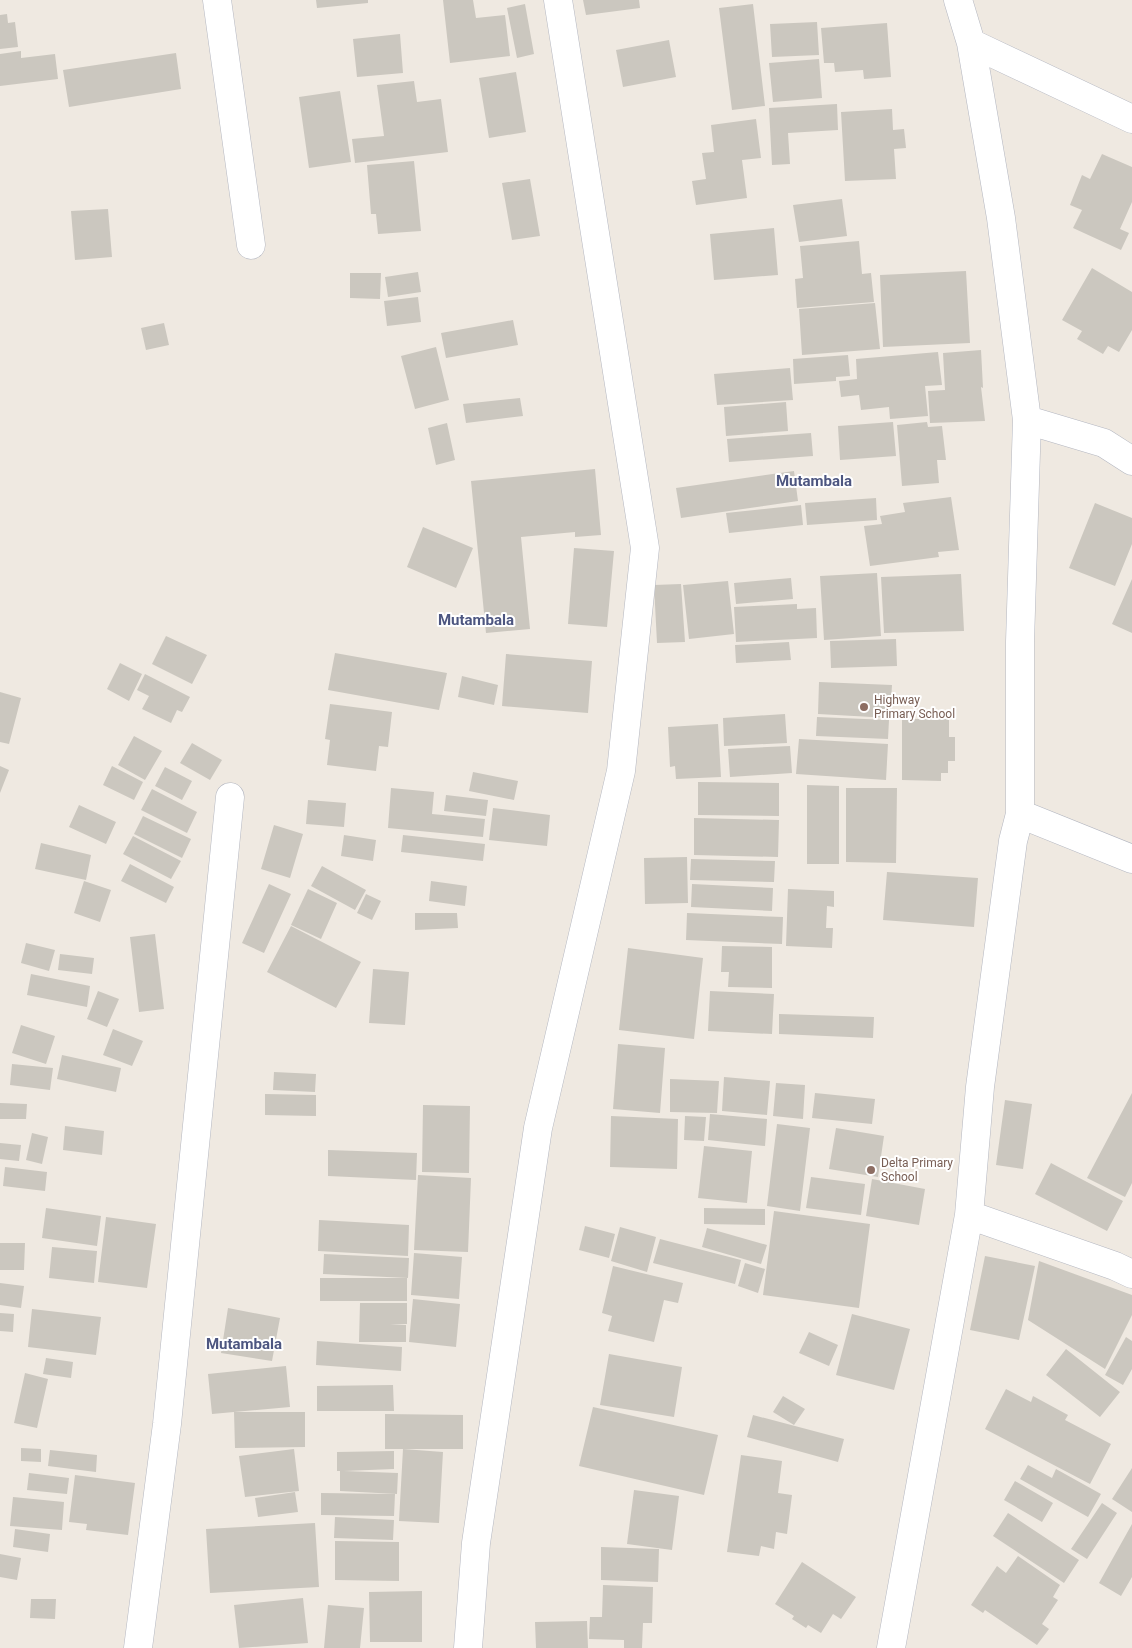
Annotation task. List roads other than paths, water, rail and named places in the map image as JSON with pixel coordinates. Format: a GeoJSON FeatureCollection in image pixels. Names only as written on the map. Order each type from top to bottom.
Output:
{"type":"FeatureCollection","features":[{"type":"Feature","properties":{"kind":"street"},"geometry":{"type":"LineString","coordinates":[[218,0],[251,245]]}},
{"type":"Feature","properties":{"kind":"street"},"geometry":{"type":"LineString","coordinates":[[468,1648],[476,1543],[538,1128],[621,771],[645,548],[558,0]]}},
{"type":"Feature","properties":{"kind":"street"},"geometry":{"type":"LineString","coordinates":[[891,1648],[969,1214],[981,1077],[1013,841],[1020,814],[1020,642],[1028,420],[1001,218],[971,44],[958,0]]}},
{"type":"Feature","properties":{"kind":"street"},"geometry":{"type":"LineString","coordinates":[[971,44],[1132,119]]}},
{"type":"Feature","properties":{"kind":"street"},"geometry":{"type":"LineString","coordinates":[[1028,420],[1104,444],[1132,460]]}},
{"type":"Feature","properties":{"kind":"street"},"geometry":{"type":"LineString","coordinates":[[138,1648],[167,1424],[230,797]]}},
{"type":"Feature","properties":{"kind":"street"},"geometry":{"type":"LineString","coordinates":[[1020,814],[1132,859]]}},
{"type":"Feature","properties":{"kind":"street"},"geometry":{"type":"LineString","coordinates":[[969,1214],[1115,1266],[1132,1274]]}},
{"type":"Feature","properties":{"kind":"place","name":"Highway Primary School"},"geometry":{"type":"Point","coordinates":[864,707]}},
{"type":"Feature","properties":{"kind":"place","name":"Delta Primary School"},"geometry":{"type":"Point","coordinates":[871,1170]}},
{"type":"Feature","properties":{"kind":"district","name":"Mutambala"},"geometry":{"type":"Point","coordinates":[814,481]}},
{"type":"Feature","properties":{"kind":"district","name":"Mutambala"},"geometry":{"type":"Point","coordinates":[476,620]}},
{"type":"Feature","properties":{"kind":"district","name":"Mutambala"},"geometry":{"type":"Point","coordinates":[244,1344]}}]}
